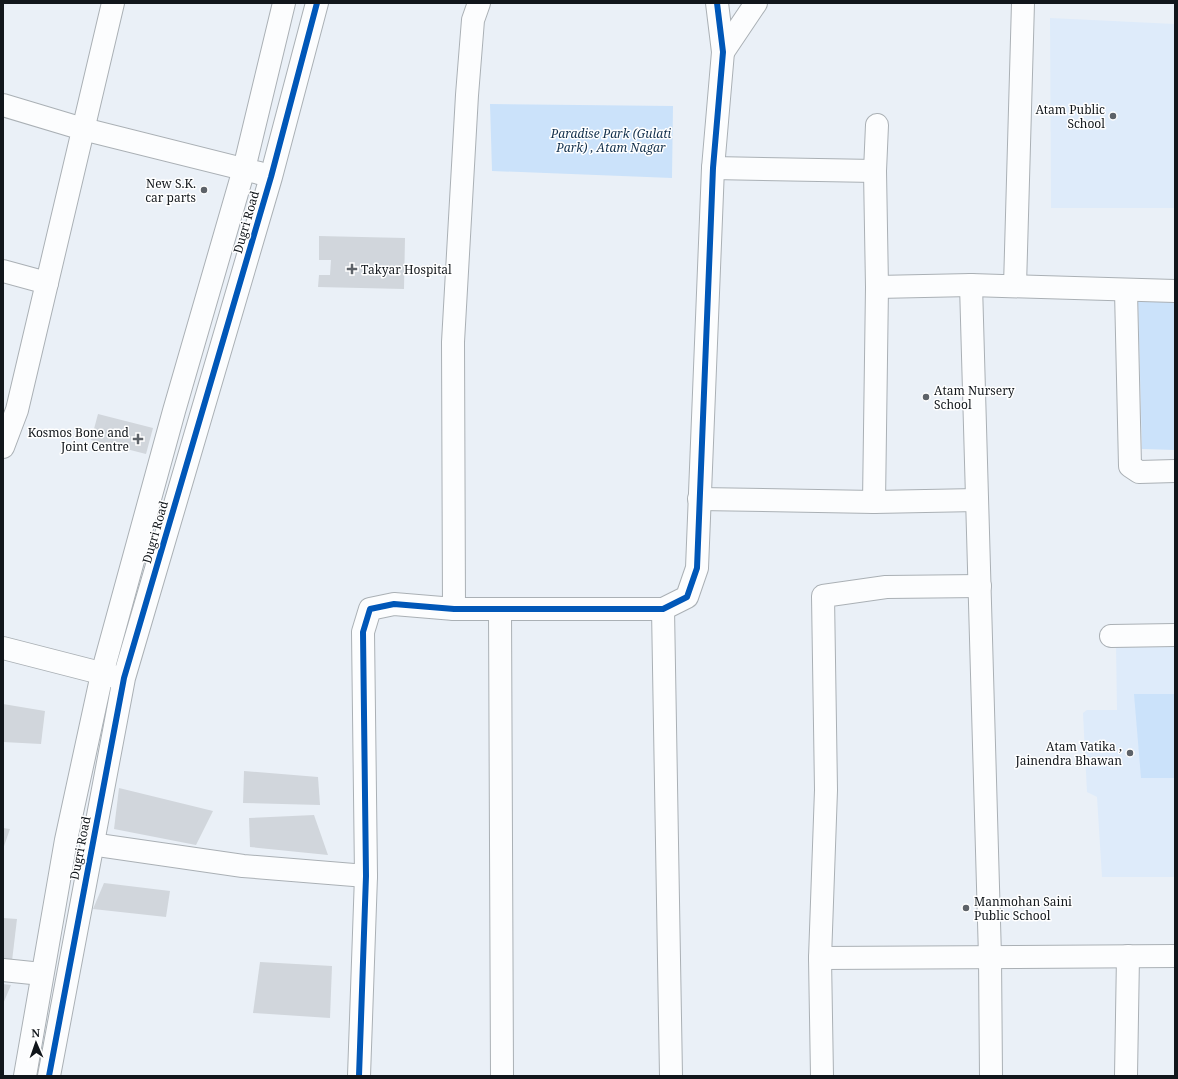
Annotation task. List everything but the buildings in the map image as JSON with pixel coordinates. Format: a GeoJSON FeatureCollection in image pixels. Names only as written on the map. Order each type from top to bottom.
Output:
{"type":"FeatureCollection","features":[{"type":"Feature","properties":{"kind":"street"},"geometry":{"type":"LineString","coordinates":[[3,447],[17,410],[12,393],[47,283],[113,3]]}},
{"type":"Feature","properties":{"kind":"street","name":"Dugri Road"},"geometry":{"type":"LineString","coordinates":[[24,1076],[66,840],[102,674],[174,411],[244,169],[284,3]]}},
{"type":"Feature","properties":{"kind":"street","name":"Dugri Road"},"geometry":{"type":"LineString","coordinates":[[49,1076],[124,678],[271,177],[317,3]]}},
{"type":"Feature","properties":{"kind":"street"},"geometry":{"type":"LineString","coordinates":[[454,609],[453,342],[471,42],[473,20],[479,3]]}},
{"type":"Feature","properties":{"kind":"street"},"geometry":{"type":"LineString","coordinates":[[359,1076],[366,876],[363,632],[370,609],[394,604],[454,609],[663,609],[687,597],[696,568],[713,168],[723,52],[717,3]]}},
{"type":"Feature","properties":{"kind":"street"},"geometry":{"type":"LineString","coordinates":[[723,52],[756,3]]}},
{"type":"Feature","properties":{"kind":"street"},"geometry":{"type":"LineString","coordinates":[[1015,286],[1023,3]]}},
{"type":"Feature","properties":{"kind":"street"},"geometry":{"type":"LineString","coordinates":[[3,105],[83,129],[271,177]]}},
{"type":"Feature","properties":{"kind":"street"},"geometry":{"type":"LineString","coordinates":[[874,502],[877,286],[875,171],[877,125]]}},
{"type":"Feature","properties":{"kind":"street"},"geometry":{"type":"LineString","coordinates":[[713,168],[875,171]]}},
{"type":"Feature","properties":{"kind":"street"},"geometry":{"type":"LineString","coordinates":[[3,271],[47,283]]}},
{"type":"Feature","properties":{"kind":"street"},"geometry":{"type":"LineString","coordinates":[[877,286],[1015,286],[1126,291],[1175,291]]}},
{"type":"Feature","properties":{"kind":"street"},"geometry":{"type":"LineString","coordinates":[[971,286],[990,957],[991,1076]]}},
{"type":"Feature","properties":{"kind":"street"},"geometry":{"type":"LineString","coordinates":[[1126,291],[1130,466],[1139,472],[1175,471]]}},
{"type":"Feature","properties":{"kind":"street"},"geometry":{"type":"LineString","coordinates":[[699,499],[874,502],[977,500]]}},
{"type":"Feature","properties":{"kind":"street"},"geometry":{"type":"LineString","coordinates":[[822,1076],[820,958],[826,790],[823,596],[886,587],[980,586]]}},
{"type":"Feature","properties":{"kind":"street"},"geometry":{"type":"LineString","coordinates":[[500,609],[502,1076]]}},
{"type":"Feature","properties":{"kind":"street"},"geometry":{"type":"LineString","coordinates":[[663,609],[671,1076]]}},
{"type":"Feature","properties":{"kind":"street"},"geometry":{"type":"LineString","coordinates":[[1111,636],[1175,635]]}},
{"type":"Feature","properties":{"kind":"street"},"geometry":{"type":"LineString","coordinates":[[3,648],[102,674],[124,678]]}},
{"type":"Feature","properties":{"kind":"street"},"geometry":{"type":"LineString","coordinates":[[92,844],[242,866],[366,876]]}},
{"type":"Feature","properties":{"kind":"street"},"geometry":{"type":"LineString","coordinates":[[1126,1076],[1128,956]]}},
{"type":"Feature","properties":{"kind":"street"},"geometry":{"type":"LineString","coordinates":[[820,958],[1175,956]]}},
{"type":"Feature","properties":{"kind":"street"},"geometry":{"type":"LineString","coordinates":[[3,970],[42,974]]}},
{"type":"Feature","properties":{"kind":"shaded area","name":"Atam Public School"},"geometry":{"type":"Polygon","coordinates":[[[1050,18],[1175,24],[1175,208],[1051,208],[1050,18]]]}},
{"type":"Feature","properties":{"kind":"shaded area","name":"Atam Vatika , Jainendra Bhawan"},"geometry":{"type":"Polygon","coordinates":[[[1116,644],[1175,646],[1175,877],[1102,877],[1097,797],[1087,792],[1083,713],[1087,710],[1117,710],[1116,644]]]}},
{"type":"Feature","properties":{"kind":"green space","name":"Paradise Park (Gulati Park) , Atam Nagar"},"geometry":{"type":"Polygon","coordinates":[[[490,104],[673,106],[672,178],[492,171],[490,104]]]}},
{"type":"Feature","properties":{"kind":"green space"},"geometry":{"type":"Polygon","coordinates":[[[1138,301],[1175,301],[1175,450],[1142,449],[1138,301]]]}},
{"type":"Feature","properties":{"kind":"green space"},"geometry":{"type":"Polygon","coordinates":[[[1134,694],[1175,694],[1175,778],[1141,778],[1134,694]]]}},
{"type":"Feature","properties":{"kind":"cycle path"},"geometry":{"type":"LineString","coordinates":[[49,1076],[124,678],[271,177],[317,3]]}},
{"type":"Feature","properties":{"kind":"cycle path"},"geometry":{"type":"LineString","coordinates":[[359,1076],[366,876],[363,632],[370,609],[394,604],[454,609],[663,609],[687,597],[697,568],[713,168],[723,52],[717,3]]}},
{"type":"Feature","properties":{"kind":"place","name":"Atam Public School"},"geometry":{"type":"Point","coordinates":[1113,116]}},
{"type":"Feature","properties":{"kind":"place","name":"New S.K. car parts"},"geometry":{"type":"Point","coordinates":[204,190]}},
{"type":"Feature","properties":{"kind":"place","name":"Takyar Hospital"},"geometry":{"type":"Point","coordinates":[352,269]}},
{"type":"Feature","properties":{"kind":"place","name":"Atam Nursery School"},"geometry":{"type":"Point","coordinates":[926,397]}},
{"type":"Feature","properties":{"kind":"place","name":"Kosmos Bone and Joint Centre"},"geometry":{"type":"Point","coordinates":[138,439]}},
{"type":"Feature","properties":{"kind":"place","name":"Atam Vatika , Jainendra Bhawan"},"geometry":{"type":"Point","coordinates":[1130,753]}},
{"type":"Feature","properties":{"kind":"place","name":"Manmohan Saini Public School"},"geometry":{"type":"Point","coordinates":[966,908]}}]}
